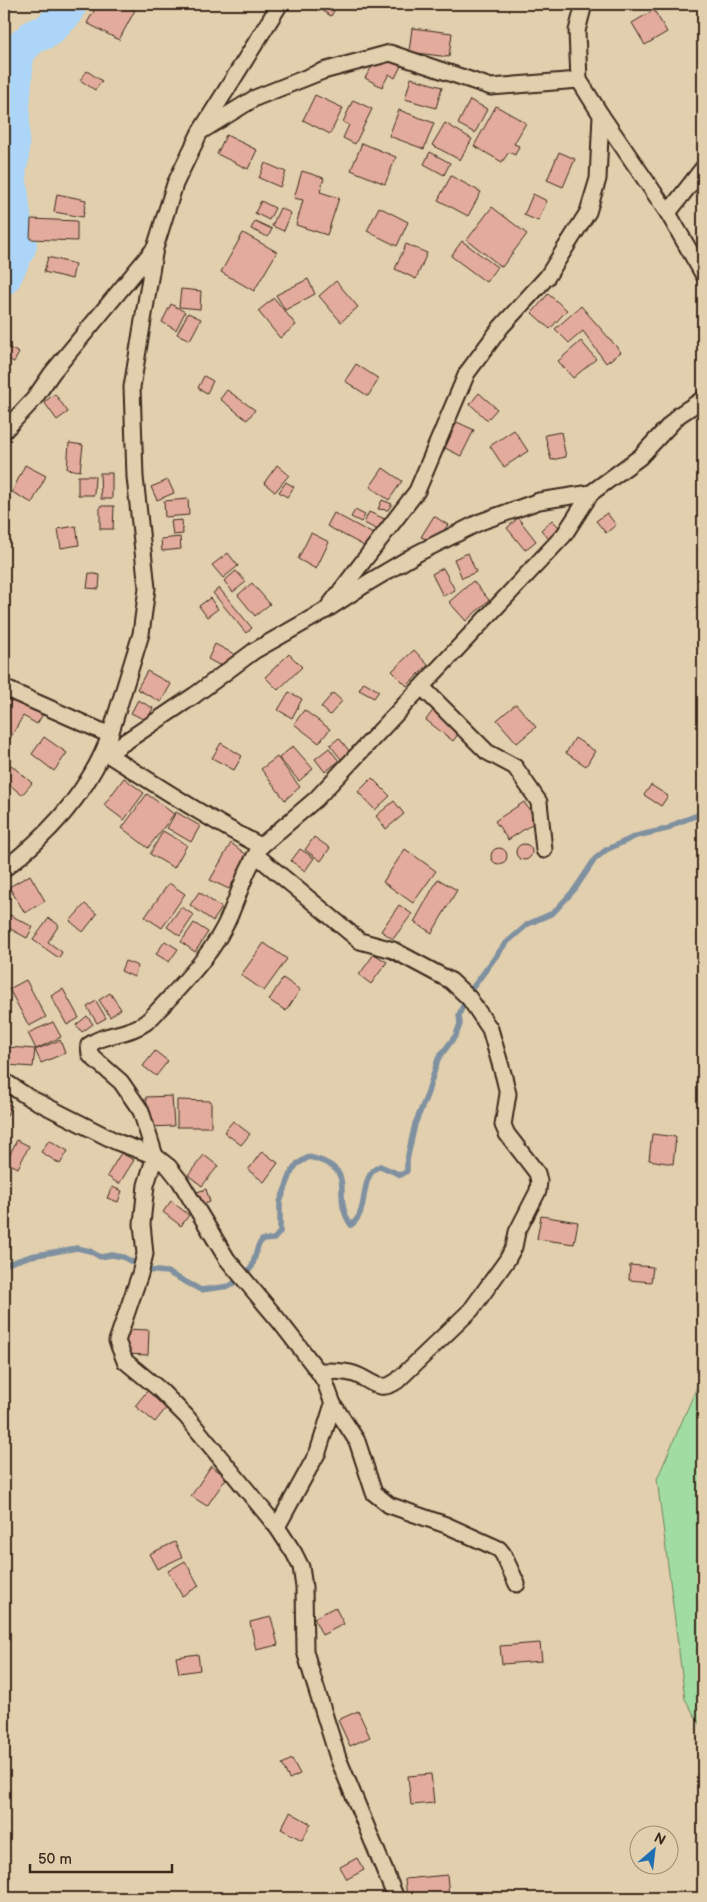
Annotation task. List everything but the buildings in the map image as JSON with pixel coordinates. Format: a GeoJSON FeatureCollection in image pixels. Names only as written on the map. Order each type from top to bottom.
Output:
{"type":"FeatureCollection","features":[{"type":"Feature","properties":{"kind":"street"},"geometry":{"type":"LineString","coordinates":[[4,869],[63,815],[82,790],[107,746],[141,634],[147,588],[135,477],[132,387],[155,248],[175,184],[200,132],[280,4]]}},
{"type":"Feature","properties":{"kind":"street"},"geometry":{"type":"LineString","coordinates":[[584,4],[577,31],[580,80],[601,115],[668,213],[703,274]]}},
{"type":"Feature","properties":{"kind":"street"},"geometry":{"type":"LineString","coordinates":[[200,132],[264,95],[323,71],[390,53],[491,87],[580,80]]}},
{"type":"Feature","properties":{"kind":"street"},"geometry":{"type":"LineString","coordinates":[[326,610],[417,491],[467,373],[501,327],[548,277],[588,212],[598,179],[601,115]]}},
{"type":"Feature","properties":{"kind":"street"},"geometry":{"type":"LineString","coordinates":[[668,213],[703,168]]}},
{"type":"Feature","properties":{"kind":"street"},"geometry":{"type":"LineString","coordinates":[[4,431],[34,399],[57,366],[155,248]]}},
{"type":"Feature","properties":{"kind":"street"},"geometry":{"type":"LineString","coordinates":[[396,1898],[338,1758],[305,1651],[304,1587],[301,1567],[277,1527],[186,1416],[160,1389],[125,1361],[117,1341],[145,1254],[142,1224],[146,1185],[155,1156],[141,1111],[121,1082],[90,1055],[90,1045],[100,1038],[129,1032],[147,1022],[212,949],[230,916],[243,879],[258,850],[316,799],[564,535],[591,493],[640,457],[679,415],[703,399]]}},
{"type":"Feature","properties":{"kind":"street"},"geometry":{"type":"LineString","coordinates":[[107,746],[195,695],[254,650],[326,610],[418,553],[480,522],[539,501],[591,493]]}},
{"type":"Feature","properties":{"kind":"street"},"geometry":{"type":"LineString","coordinates":[[422,686],[487,752],[516,767],[538,802],[544,850]]}},
{"type":"Feature","properties":{"kind":"street"},"geometry":{"type":"LineString","coordinates":[[4,688],[107,746],[258,850],[360,941],[392,950],[451,981],[470,998],[490,1029],[508,1094],[503,1124],[507,1134],[537,1173],[539,1181],[538,1191],[518,1232],[514,1248],[471,1310],[397,1381],[388,1387],[381,1387],[356,1374],[318,1371]]}},
{"type":"Feature","properties":{"kind":"street"},"geometry":{"type":"LineString","coordinates":[[4,1081],[28,1097],[117,1142],[155,1156],[169,1167],[180,1181],[227,1260],[280,1322],[318,1371],[332,1404],[357,1441],[374,1493],[389,1504],[480,1539],[498,1549],[503,1554],[517,1584]]}},
{"type":"Feature","properties":{"kind":"street"},"geometry":{"type":"LineString","coordinates":[[277,1527],[318,1452],[332,1404]]}},
{"type":"Feature","properties":{"kind":"green space"},"geometry":{"type":"Polygon","coordinates":[[[703,1373],[703,1730],[685,1699],[657,1479],[703,1373]]]}},
{"type":"Feature","properties":{"kind":"waterway"},"geometry":{"type":"LineString","coordinates":[[4,278],[20,245],[15,224],[9,171],[12,159],[17,55],[34,36],[46,32],[66,13],[70,4]]}},
{"type":"Feature","properties":{"kind":"waterway"},"geometry":{"type":"LineString","coordinates":[[4,1265],[31,1256],[77,1248],[90,1251],[100,1257],[112,1255],[123,1257],[147,1270],[167,1272],[201,1290],[230,1286],[252,1267],[258,1246],[262,1240],[274,1239],[280,1232],[280,1202],[292,1171],[297,1164],[309,1157],[325,1162],[335,1169],[340,1176],[345,1213],[351,1225],[361,1211],[366,1185],[373,1171],[380,1166],[401,1175],[407,1171],[407,1160],[415,1124],[427,1095],[438,1059],[456,1035],[460,1024],[459,1015],[468,994],[505,944],[528,924],[553,913],[575,889],[595,859],[606,850],[636,836],[667,829],[703,813]]}}]}
